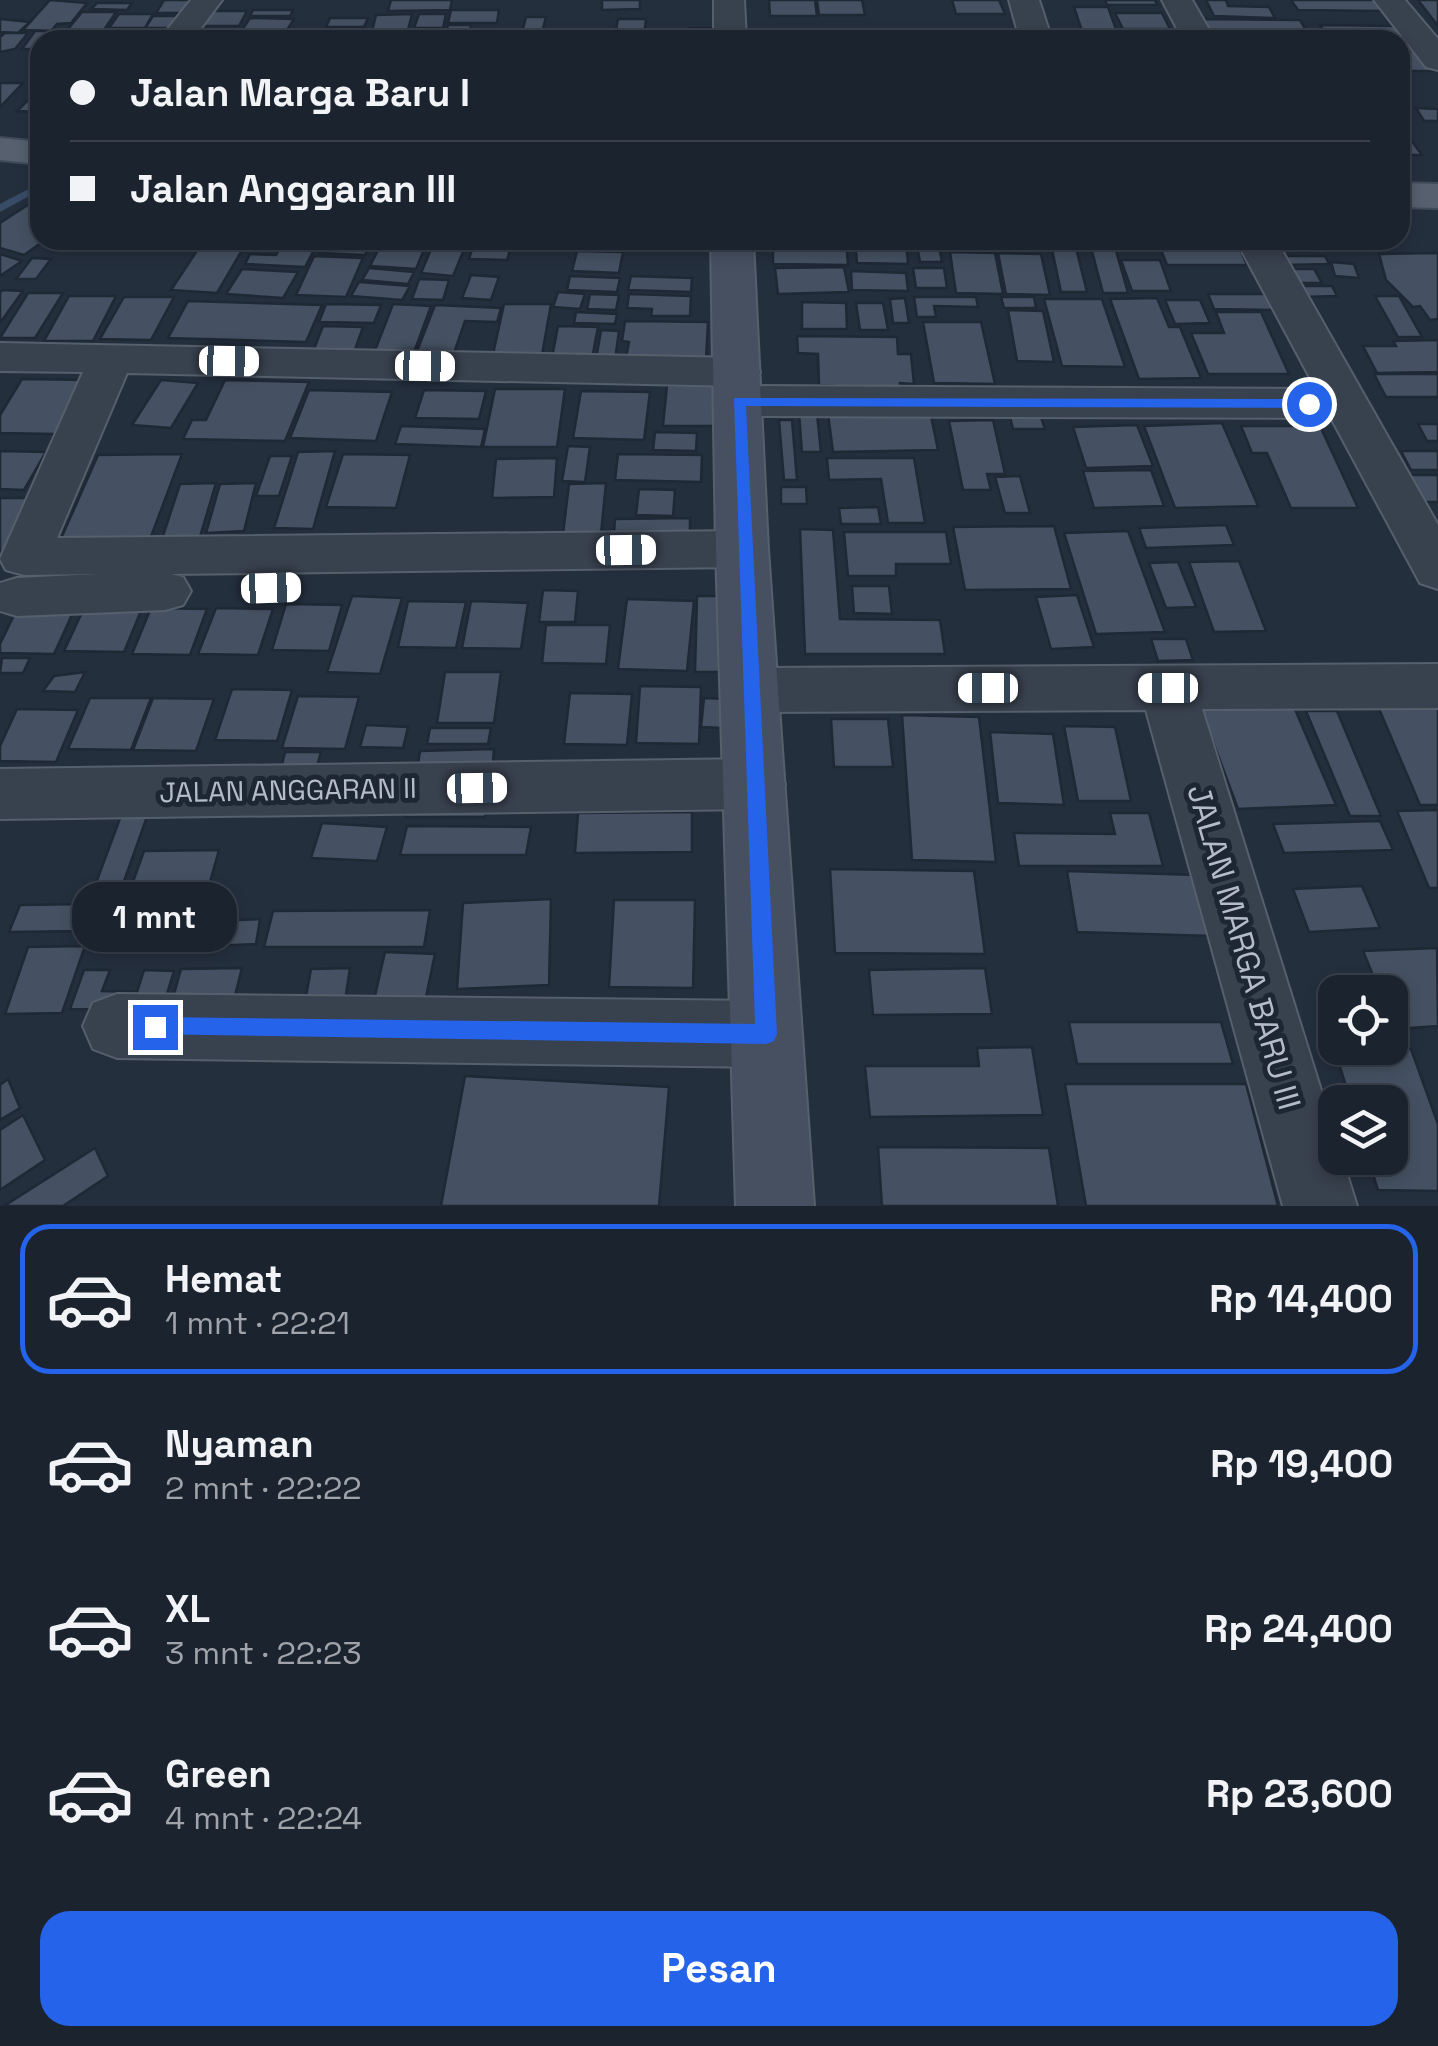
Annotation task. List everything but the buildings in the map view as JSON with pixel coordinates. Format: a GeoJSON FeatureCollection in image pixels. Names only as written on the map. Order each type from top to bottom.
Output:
{"type":"FeatureCollection","features":[{"type":"Feature","properties":{"kind":"main road"},"geometry":{"type":"LineString","coordinates":[[0,148],[30,152]]}},
{"type":"Feature","properties":{"kind":"main road"},"geometry":{"type":"LineString","coordinates":[[1410,195],[1438,196]]}},
{"type":"Feature","properties":{"kind":"street"},"geometry":{"type":"LineString","coordinates":[[184,30],[206,0]]}},
{"type":"Feature","properties":{"kind":"street"},"geometry":{"type":"LineString","coordinates":[[729,0],[730,30]]}},
{"type":"Feature","properties":{"kind":"street"},"geometry":{"type":"LineString","coordinates":[[1024,0],[1033,30]]}},
{"type":"Feature","properties":{"kind":"street"},"geometry":{"type":"LineString","coordinates":[[1177,0],[1194,30]]}},
{"type":"Feature","properties":{"kind":"street"},"geometry":{"type":"LineString","coordinates":[[1389,0],[1438,60]]}},
{"type":"Feature","properties":{"kind":"street"},"geometry":{"type":"LineString","coordinates":[[732,250],[743,562],[775,1206]]}},
{"type":"Feature","properties":{"kind":"street"},"geometry":{"type":"LineString","coordinates":[[1262,250],[1438,570]]}},
{"type":"Feature","properties":{"kind":"street"},"geometry":{"type":"LineString","coordinates":[[0,358],[111,359],[738,387],[1348,404]]}},
{"type":"Feature","properties":{"kind":"street"},"geometry":{"type":"LineString","coordinates":[[111,359],[21,577],[743,562]]}},
{"type":"Feature","properties":{"kind":"street"},"geometry":{"type":"LineString","coordinates":[[751,690],[1438,686]]}},
{"type":"Feature","properties":{"kind":"street","name":"JALAN MARGA BARU III"},"geometry":{"type":"LineString","coordinates":[[1168,688],[1320,1206]]}},
{"type":"Feature","properties":{"kind":"street","name":"JALAN ANGGARAN II"},"geometry":{"type":"LineString","coordinates":[[0,794],[756,784]]}},
{"type":"Feature","properties":{"kind":"street"},"geometry":{"type":"LineString","coordinates":[[117,1026],[766,1034]]}},
{"type":"Feature","properties":{"kind":"waterway"},"geometry":{"type":"LineString","coordinates":[[0,209],[30,192]]}},
{"type":"Feature","properties":{"kind":"route"},"geometry":{"type":"LineString","coordinates":[[155,1027],[766,1034],[738,401],[1309,404]]}}]}
